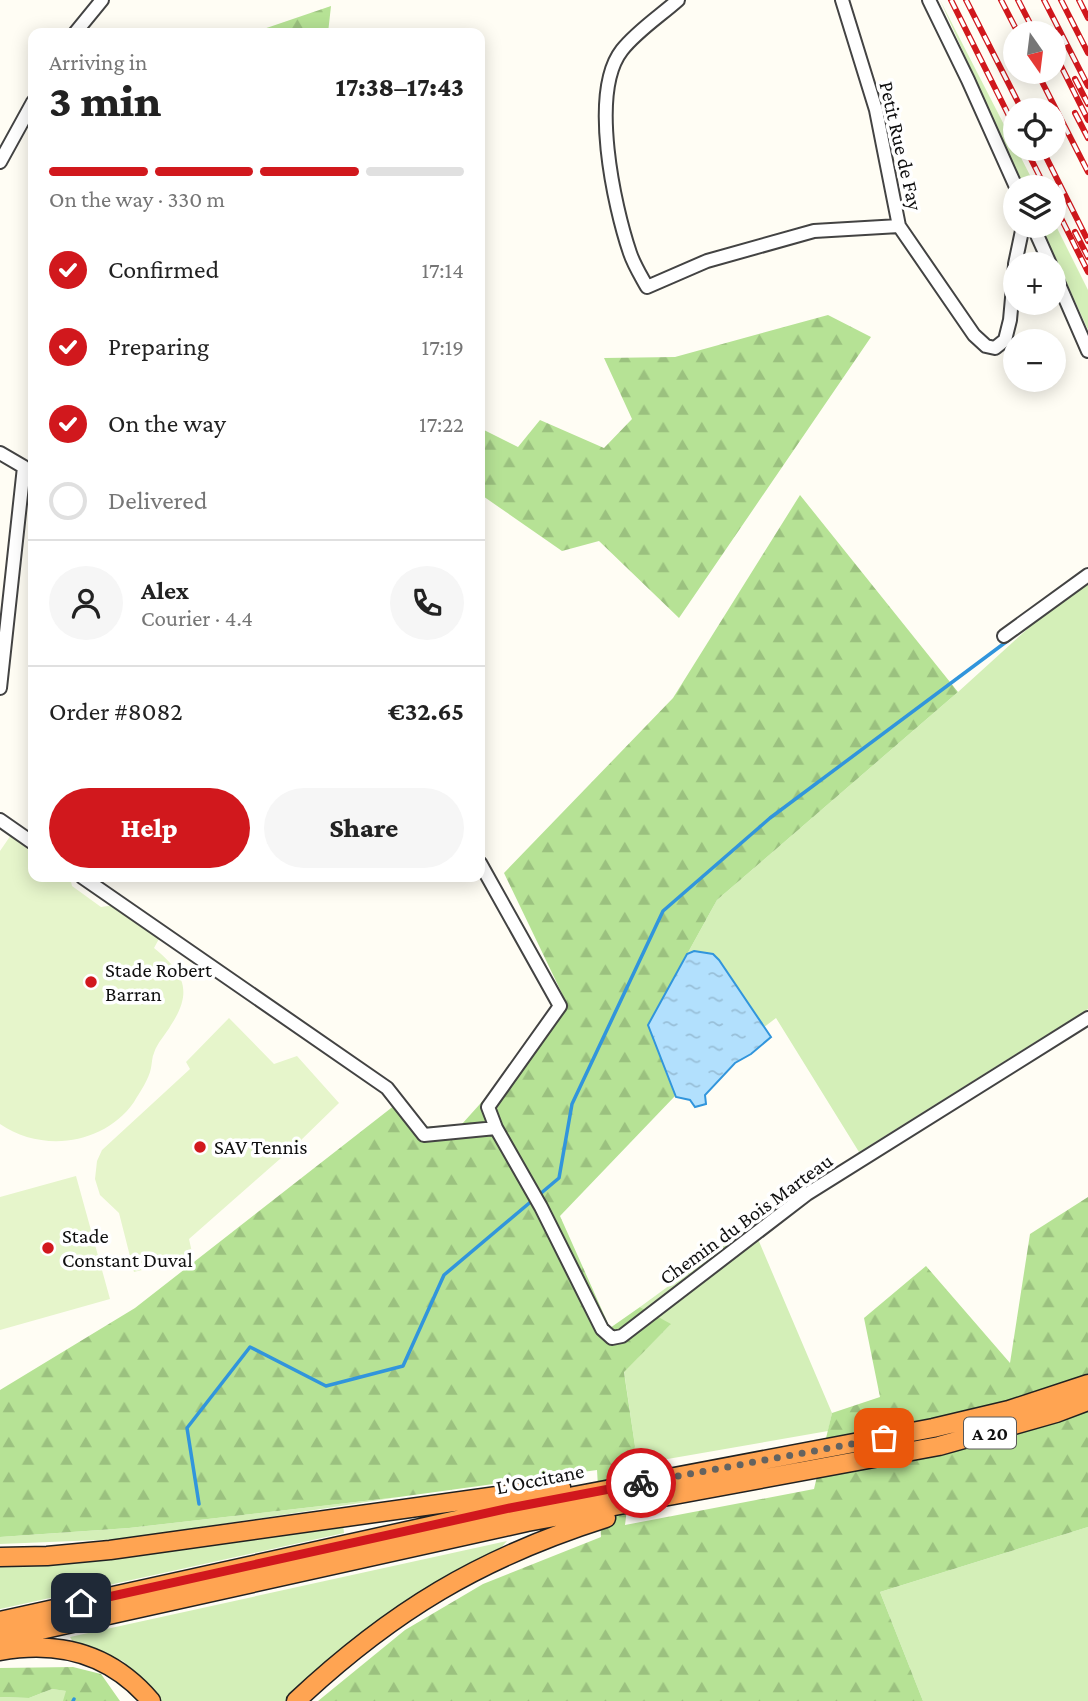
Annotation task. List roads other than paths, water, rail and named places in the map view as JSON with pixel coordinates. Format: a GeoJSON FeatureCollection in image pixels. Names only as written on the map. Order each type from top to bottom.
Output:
{"type":"FeatureCollection","features":[{"type":"Feature","properties":{"kind":"highway","name":"L'Occitane"},"geometry":{"type":"LineString","coordinates":[[0,1621],[510,1508],[933,1429],[1009,1410],[1088,1384]]}},
{"type":"Feature","properties":{"kind":"highway","name":"L'Occitane"},"geometry":{"type":"LineString","coordinates":[[0,1639],[527,1522],[939,1446],[1056,1413],[1088,1401]]}},
{"type":"Feature","properties":{"kind":"highway"},"geometry":{"type":"LineString","coordinates":[[0,1557],[110,1550],[591,1482],[627,1486]]}},
{"type":"Feature","properties":{"kind":"highway"},"geometry":{"type":"LineString","coordinates":[[296,1701],[376,1632],[455,1580],[542,1539],[675,1496]]}},
{"type":"Feature","properties":{"kind":"highway"},"geometry":{"type":"LineString","coordinates":[[0,1651],[41,1647],[74,1650],[110,1665],[136,1683],[151,1701]]}},
{"type":"Feature","properties":{"kind":"street"},"geometry":{"type":"LineString","coordinates":[[79,28],[102,0]]}},
{"type":"Feature","properties":{"kind":"street"},"geometry":{"type":"LineString","coordinates":[[678,0],[621,51],[610,77],[606,115],[609,168],[631,255],[647,287],[707,261],[814,231],[899,226]]}},
{"type":"Feature","properties":{"kind":"street","name":"Petit Rue de Fay"},"geometry":{"type":"LineString","coordinates":[[842,0],[876,110],[899,226],[974,335],[986,346],[995,348],[1005,340],[1010,315]]}},
{"type":"Feature","properties":{"kind":"street"},"geometry":{"type":"LineString","coordinates":[[929,0],[1011,175]]}},
{"type":"Feature","properties":{"kind":"street"},"geometry":{"type":"LineString","coordinates":[[1,154],[28,110]]}},
{"type":"Feature","properties":{"kind":"street"},"geometry":{"type":"LineString","coordinates":[[1066,301],[1088,351]]}},
{"type":"Feature","properties":{"kind":"street"},"geometry":{"type":"LineString","coordinates":[[0,453],[28,469]]}},
{"type":"Feature","properties":{"kind":"street"},"geometry":{"type":"LineString","coordinates":[[0,688],[28,478]]}},
{"type":"Feature","properties":{"kind":"street"},"geometry":{"type":"LineString","coordinates":[[1004,636],[1088,575]]}},
{"type":"Feature","properties":{"kind":"street"},"geometry":{"type":"LineString","coordinates":[[0,820],[28,840]]}},
{"type":"Feature","properties":{"kind":"street"},"geometry":{"type":"LineString","coordinates":[[89,882],[387,1088],[424,1135],[496,1129],[488,1107],[560,1006],[485,872]]}},
{"type":"Feature","properties":{"kind":"street","name":"Chemin du Bois Marteau"},"geometry":{"type":"LineString","coordinates":[[496,1129],[541,1206],[601,1329],[607,1336],[618,1338],[807,1194],[1088,1018]]}},
{"type":"Feature","properties":{"kind":"water"},"geometry":{"type":"Polygon","coordinates":[[[694,951],[713,954],[719,960],[771,1037],[735,1063],[705,1095],[706,1104],[695,1107],[690,1100],[676,1097],[648,1025],[687,954],[694,951]]]}},
{"type":"Feature","properties":{"kind":"waterway"},"geometry":{"type":"LineString","coordinates":[[199,1504],[187,1428],[250,1347],[326,1386],[403,1366],[444,1275],[559,1178],[572,1104],[663,911],[770,818],[1010,639]]}},
{"type":"Feature","properties":{"kind":"railway"},"geometry":{"type":"LineString","coordinates":[[951,0],[1003,104]]}},
{"type":"Feature","properties":{"kind":"railway"},"geometry":{"type":"LineString","coordinates":[[966,0],[1016,98]]}},
{"type":"Feature","properties":{"kind":"railway"},"geometry":{"type":"LineString","coordinates":[[1001,0],[1012,21]]}},
{"type":"Feature","properties":{"kind":"railway"},"geometry":{"type":"LineString","coordinates":[[1018,0],[1029,21]]}},
{"type":"Feature","properties":{"kind":"railway"},"geometry":{"type":"LineString","coordinates":[[1044,0],[1088,86]]}},
{"type":"Feature","properties":{"kind":"railway"},"geometry":{"type":"LineString","coordinates":[[1061,0],[1088,53]]}},
{"type":"Feature","properties":{"kind":"railway"},"geometry":{"type":"LineString","coordinates":[[1079,0],[1088,18]]}},
{"type":"Feature","properties":{"kind":"railway"},"geometry":{"type":"LineString","coordinates":[[1066,76],[1088,120]]}},
{"type":"Feature","properties":{"kind":"railway"},"geometry":{"type":"LineString","coordinates":[[1075,79],[1088,104]]}},
{"type":"Feature","properties":{"kind":"railway"},"geometry":{"type":"LineString","coordinates":[[1043,84],[1088,172]]}},
{"type":"Feature","properties":{"kind":"railway"},"geometry":{"type":"LineString","coordinates":[[1075,113],[1088,138]]}},
{"type":"Feature","properties":{"kind":"railway"},"geometry":{"type":"LineString","coordinates":[[1032,161],[1039,175]]}},
{"type":"Feature","properties":{"kind":"railway"},"geometry":{"type":"LineString","coordinates":[[1048,161],[1088,241]]}},
{"type":"Feature","properties":{"kind":"railway"},"geometry":{"type":"LineString","coordinates":[[1066,228],[1088,272]]}},
{"type":"Feature","properties":{"kind":"railway"},"geometry":{"type":"LineString","coordinates":[[1075,232],[1088,257]]}},
{"type":"Feature","properties":{"kind":"place","name":"Stade Robert Barran"},"geometry":{"type":"Point","coordinates":[91,982]}},
{"type":"Feature","properties":{"kind":"place","name":"SAV Tennis"},"geometry":{"type":"Point","coordinates":[200,1147]}},
{"type":"Feature","properties":{"kind":"place","name":"Stade Constant Duval"},"geometry":{"type":"Point","coordinates":[48,1248]}}]}
